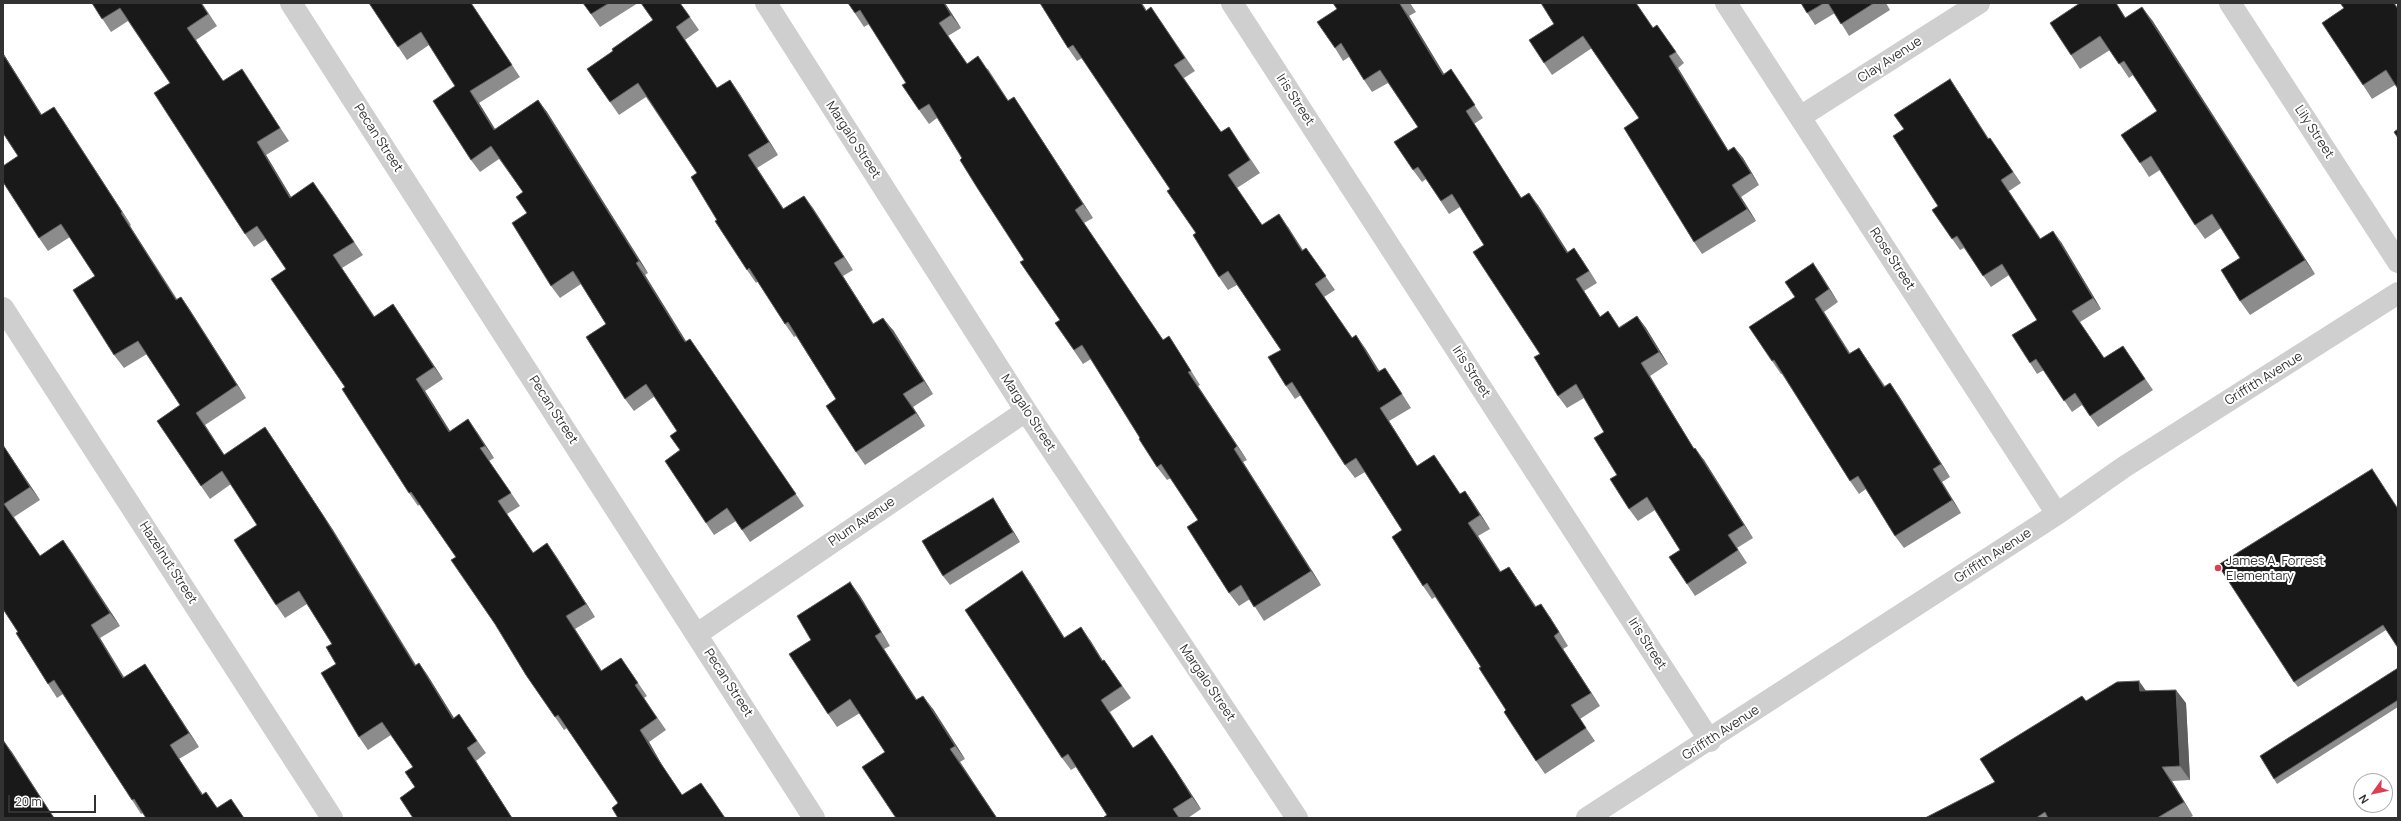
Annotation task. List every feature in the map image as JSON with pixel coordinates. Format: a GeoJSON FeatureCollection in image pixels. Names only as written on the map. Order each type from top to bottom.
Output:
{"type":"FeatureCollection","features":[{"type":"Feature","properties":{"kind":"street","name":"Pecan Street"},"geometry":{"type":"LineString","coordinates":[[291,3],[814,818]]}},
{"type":"Feature","properties":{"kind":"street","name":"Margalo Street"},"geometry":{"type":"LineString","coordinates":[[766,3],[1026,411],[1297,818]]}},
{"type":"Feature","properties":{"kind":"street","name":"Iris Street"},"geometry":{"type":"LineString","coordinates":[[1232,3],[1710,741]]}},
{"type":"Feature","properties":{"kind":"street","name":"Rose Street"},"geometry":{"type":"LineString","coordinates":[[1726,3],[2057,514]]}},
{"type":"Feature","properties":{"kind":"street","name":"Lily Street"},"geometry":{"type":"LineString","coordinates":[[2230,3],[2398,262]]}},
{"type":"Feature","properties":{"kind":"street","name":"Clay Avenue"},"geometry":{"type":"LineString","coordinates":[[1800,117],[1976,4]]}},
{"type":"Feature","properties":{"kind":"street","name":"Griffith Avenue"},"geometry":{"type":"LineString","coordinates":[[1587,818],[1710,741],[2057,514],[2124,467],[2398,293]]}},
{"type":"Feature","properties":{"kind":"street","name":"Hazelnut Street"},"geometry":{"type":"LineString","coordinates":[[3,308],[332,818]]}},
{"type":"Feature","properties":{"kind":"street","name":"Plum Avenue"},"geometry":{"type":"LineString","coordinates":[[697,634],[1026,411]]}},
{"type":"Feature","properties":{"kind":"building"},"geometry":{"type":"Polygon","coordinates":[[[92,3],[201,3],[208,14],[187,28],[223,81],[242,69],[280,128],[257,142],[290,198],[313,182],[354,242],[333,255],[374,317],[393,304],[434,367],[416,379],[449,432],[468,419],[485,446],[480,448],[511,493],[498,501],[533,553],[547,543],[586,604],[566,616],[601,671],[621,658],[638,683],[635,685],[657,718],[640,730],[653,752],[682,795],[701,783],[725,818],[618,818],[612,808],[618,803],[558,715],[555,717],[526,675],[495,624],[451,560],[456,557],[411,492],[409,493],[342,389],[345,387],[271,279],[286,269],[257,226],[245,234],[154,93],[170,83],[120,8],[102,19],[92,3]]]}},
{"type":"Feature","properties":{"kind":"building"},"geometry":{"type":"Polygon","coordinates":[[[369,3],[471,3],[512,65],[470,91],[494,130],[538,100],[639,261],[636,263],[685,342],[690,339],[796,494],[742,530],[727,508],[706,523],[665,461],[680,450],[670,436],[677,431],[646,384],[625,399],[586,337],[606,324],[573,271],[551,286],[512,223],[527,213],[516,197],[523,192],[491,146],[471,160],[433,101],[455,86],[421,32],[398,47],[369,3]]]}},
{"type":"Feature","properties":{"kind":"building"},"geometry":{"type":"Polygon","coordinates":[[[583,3],[609,3],[591,14],[583,3]]]}},
{"type":"Feature","properties":{"kind":"building"},"geometry":{"type":"Polygon","coordinates":[[[641,3],[680,3],[690,17],[676,27],[717,88],[730,80],[769,142],[748,155],[783,209],[804,196],[844,257],[834,263],[873,324],[883,318],[924,381],[903,394],[916,413],[856,452],[826,406],[836,399],[788,322],[785,324],[749,268],[747,270],[715,221],[717,220],[691,177],[697,173],[638,83],[610,102],[587,69],[653,20],[641,3]]]}},
{"type":"Feature","properties":{"kind":"building"},"geometry":{"type":"Polygon","coordinates":[[[848,3],[944,3],[951,15],[939,23],[967,64],[978,56],[1008,101],[1014,97],[1083,204],[1075,210],[1163,340],[1169,336],[1191,371],[1188,372],[1237,446],[1234,449],[1311,571],[1254,607],[1241,585],[1229,593],[1187,527],[1198,520],[1161,464],[1157,467],[1082,345],[1074,350],[1055,323],[1060,320],[1020,262],[1024,260],[960,160],[962,158],[929,104],[919,110],[902,85],[906,83],[860,10],[855,13],[848,3]]]}},
{"type":"Feature","properties":{"kind":"building"},"geometry":{"type":"Polygon","coordinates":[[[1040,3],[1141,3],[1146,11],[1151,7],[1185,58],[1174,65],[1221,132],[1229,127],[1250,160],[1228,175],[1262,225],[1279,214],[1302,251],[1306,248],[1326,276],[1315,284],[1352,338],[1356,335],[1378,372],[1385,368],[1402,394],[1380,408],[1417,466],[1434,455],[1460,494],[1465,491],[1480,515],[1468,523],[1500,572],[1509,567],[1535,607],[1541,604],[1559,632],[1554,636],[1591,693],[1571,705],[1586,728],[1536,761],[1504,712],[1506,710],[1479,668],[1481,667],[1427,583],[1423,586],[1392,537],[1402,530],[1356,458],[1345,465],[1292,382],[1286,386],[1268,357],[1281,350],[1228,271],[1219,277],[1193,235],[1196,233],[1167,191],[1170,189],[1073,45],[1068,48],[1040,3]]]}},
{"type":"Feature","properties":{"kind":"building"},"geometry":{"type":"Polygon","coordinates":[[[1333,3],[1401,3],[1400,4],[1443,75],[1451,69],[1475,105],[1466,111],[1521,198],[1529,193],[1567,253],[1574,248],[1589,271],[1576,279],[1600,317],[1608,311],[1619,328],[1637,316],[1659,352],[1641,363],[1694,449],[1695,448],[1744,525],[1728,535],[1738,550],[1687,584],[1669,557],[1680,550],[1647,497],[1629,509],[1610,479],[1617,475],[1594,438],[1604,432],[1576,384],[1558,396],[1534,357],[1540,354],[1473,252],[1484,245],[1452,194],[1441,201],[1418,167],[1413,170],[1394,142],[1418,127],[1380,70],[1364,80],[1341,43],[1335,48],[1317,22],[1337,9],[1333,3]]]}},
{"type":"Feature","properties":{"kind":"building"},"geometry":{"type":"Polygon","coordinates":[[[1541,3],[1636,3],[1653,28],[1657,25],[1676,52],[1669,56],[1728,151],[1734,147],[1751,173],[1732,185],[1747,209],[1694,242],[1624,128],[1639,118],[1583,36],[1544,63],[1529,40],[1554,24],[1541,3]]]}},
{"type":"Feature","properties":{"kind":"building"},"geometry":{"type":"Polygon","coordinates":[[[1801,3],[1824,3],[1807,13],[1801,3]]]}},
{"type":"Feature","properties":{"kind":"building"},"geometry":{"type":"Polygon","coordinates":[[[1828,3],[1874,3],[1841,24],[1828,3]]]}},
{"type":"Feature","properties":{"kind":"building"},"geometry":{"type":"Polygon","coordinates":[[[2080,3],[2116,3],[2125,18],[2142,7],[2305,260],[2240,301],[2221,270],[2240,258],[2212,214],[2195,225],[2151,156],[2140,163],[2121,135],[2157,111],[2124,61],[2119,64],[2100,36],[2071,55],[2050,23],[2080,3]]]}},
{"type":"Feature","properties":{"kind":"building"},"geometry":{"type":"Polygon","coordinates":[[[2340,3],[2394,3],[2398,9],[2398,89],[2386,70],[2363,85],[2322,23],[2344,8],[2340,3]]]}},
{"type":"Feature","properties":{"kind":"building"},"geometry":{"type":"Polygon","coordinates":[[[3,54],[41,115],[54,107],[122,212],[121,213],[176,300],[181,297],[237,385],[196,413],[224,455],[265,427],[324,517],[415,666],[419,663],[453,719],[459,714],[477,741],[467,748],[512,818],[413,818],[400,798],[415,787],[405,772],[413,767],[382,722],[359,737],[321,673],[336,664],[326,647],[332,644],[299,591],[276,605],[234,540],[257,525],[222,471],[201,486],[157,421],[180,405],[138,341],[114,355],[73,290],[95,276],[61,224],[39,238],[3,182],[3,166],[18,156],[3,133],[3,54]]]}},
{"type":"Feature","properties":{"kind":"building"},"geometry":{"type":"Polygon","coordinates":[[[1950,79],[1988,139],[1990,138],[2013,172],[2001,180],[2040,239],[2053,231],[2093,298],[2072,311],[2104,358],[2123,346],[2145,379],[2090,416],[2075,393],[2064,401],[2036,359],[2030,363],[2012,335],[2037,320],[2002,264],[1983,276],[1957,236],[1952,239],[1932,210],[1938,206],[1893,136],[1904,129],[1894,115],[1950,79]]]}},
{"type":"Feature","properties":{"kind":"building"},"geometry":{"type":"Polygon","coordinates":[[[2398,129],[2398,138],[2394,132],[2398,129]]]}},
{"type":"Feature","properties":{"kind":"building"},"geometry":{"type":"Polygon","coordinates":[[[1813,263],[1829,289],[1815,299],[1849,354],[1859,348],[1884,387],[1890,383],[1941,464],[1933,469],[1952,500],[1895,536],[1858,476],[1850,481],[1774,360],[1772,361],[1749,327],[1795,297],[1785,282],[1813,263]]]}},
{"type":"Feature","properties":{"kind":"building"},"geometry":{"type":"Polygon","coordinates":[[[3,445],[30,487],[4,504],[40,556],[63,540],[110,613],[91,625],[123,678],[145,664],[189,733],[170,745],[202,795],[206,792],[217,808],[231,799],[244,818],[146,818],[134,799],[132,800],[54,680],[48,684],[16,633],[18,632],[3,609],[3,445]]]}},
{"type":"Feature","properties":{"kind":"building"},"geometry":{"type":"Polygon","coordinates":[[[2372,469],[2398,509],[2398,648],[2383,625],[2294,682],[2218,565],[2372,469]]]}},
{"type":"Feature","properties":{"kind":"building"},"geometry":{"type":"Polygon","coordinates":[[[993,498],[1013,532],[943,576],[922,541],[993,498]]]}},
{"type":"Feature","properties":{"kind":"building"},"geometry":{"type":"Polygon","coordinates":[[[1022,571],[1064,638],[1081,627],[1102,661],[1104,660],[1122,686],[1101,700],[1133,748],[1152,735],[1176,771],[1192,797],[1173,809],[1179,818],[1105,818],[1104,817],[1107,815],[1068,754],[1062,758],[965,610],[1022,571]]]}},
{"type":"Feature","properties":{"kind":"building"},"geometry":{"type":"Polygon","coordinates":[[[850,582],[881,632],[875,636],[916,700],[923,696],[955,746],[950,749],[996,817],[896,818],[862,767],[885,752],[850,699],[828,714],[789,654],[811,640],[797,616],[850,582]]]}},
{"type":"Feature","properties":{"kind":"building"},"geometry":{"type":"Polygon","coordinates":[[[2398,668],[2398,700],[2274,779],[2260,756],[2398,668]]]}},
{"type":"Feature","properties":{"kind":"building"},"geometry":{"type":"Polygon","coordinates":[[[2139,681],[2140,691],[2176,690],[2180,766],[2162,767],[2184,802],[2157,818],[2048,818],[2045,812],[2036,818],[1925,818],[1995,782],[1980,759],[2082,696],[2086,701],[2117,682],[2139,681]]]}},
{"type":"Feature","properties":{"kind":"building"},"geometry":{"type":"Polygon","coordinates":[[[3,740],[54,818],[3,818],[3,740]]]}},
{"type":"Feature","properties":{"kind":"place","name":"James A. Forrest Elementary"},"geometry":{"type":"Point","coordinates":[2218,568]}}]}
